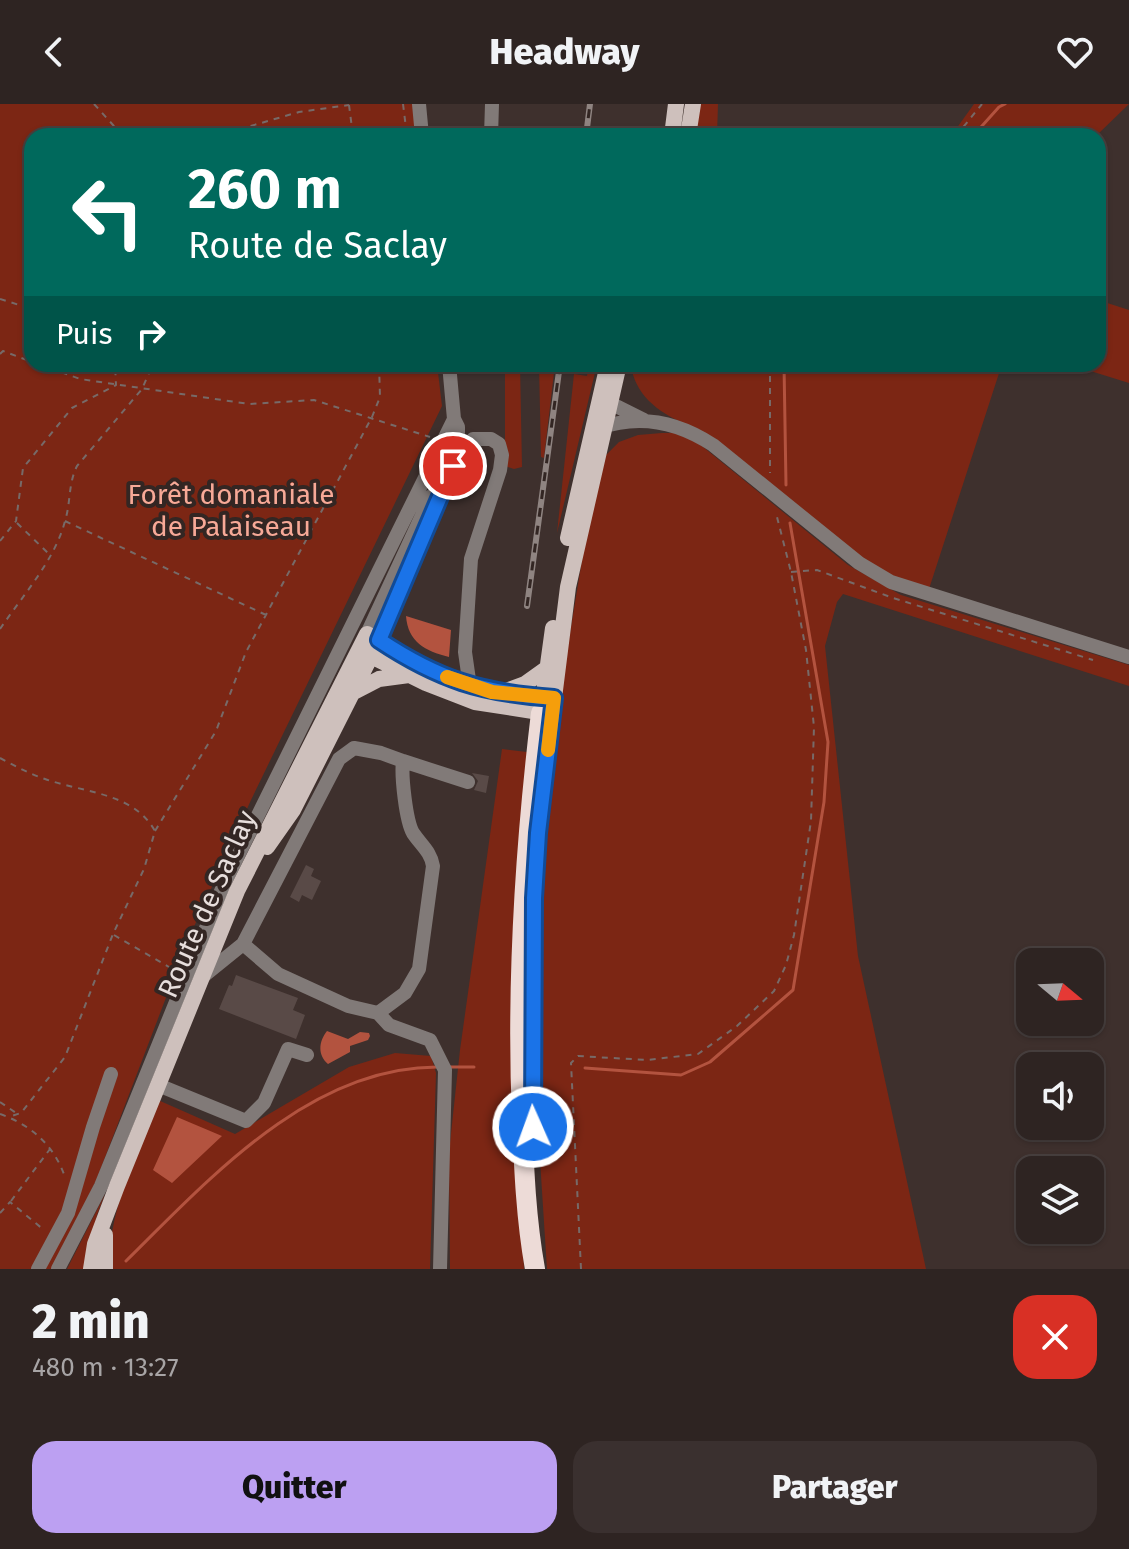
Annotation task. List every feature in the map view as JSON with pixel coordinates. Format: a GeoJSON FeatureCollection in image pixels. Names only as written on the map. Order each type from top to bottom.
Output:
{"type":"FeatureCollection","features":[{"type":"Feature","properties":{"kind":"highway"},"geometry":{"type":"LineString","coordinates":[[536,1269],[532,945],[547,706]]}},
{"type":"Feature","properties":{"kind":"main road"},"geometry":{"type":"LineString","coordinates":[[673,128],[676,104]]}},
{"type":"Feature","properties":{"kind":"main road"},"geometry":{"type":"LineString","coordinates":[[689,128],[693,104]]}},
{"type":"Feature","properties":{"kind":"main road"},"geometry":{"type":"LineString","coordinates":[[605,400],[607,372]]}},
{"type":"Feature","properties":{"kind":"main road"},"geometry":{"type":"LineString","coordinates":[[547,706],[598,428],[616,372]]}},
{"type":"Feature","properties":{"kind":"main road"},"geometry":{"type":"LineString","coordinates":[[547,706],[546,669],[576,498],[598,428]]}},
{"type":"Feature","properties":{"kind":"main road"},"geometry":{"type":"LineString","coordinates":[[373,637],[404,656],[470,687],[547,706]]}},
{"type":"Feature","properties":{"kind":"main road","name":"Route de Saclay"},"geometry":{"type":"LineString","coordinates":[[91,1269],[95,1244],[158,1085],[193,978],[373,637]]}},
{"type":"Feature","properties":{"kind":"main road"},"geometry":{"type":"LineString","coordinates":[[237,891],[293,810],[351,694],[365,653],[475,702],[547,706]]}},
{"type":"Feature","properties":{"kind":"main road"},"geometry":{"type":"LineString","coordinates":[[500,693],[525,684],[546,669]]}},
{"type":"Feature","properties":{"kind":"main road"},"geometry":{"type":"LineString","coordinates":[[351,694],[379,679],[410,675]]}},
{"type":"Feature","properties":{"kind":"main road","name":"Route de Saclay"},"geometry":{"type":"LineString","coordinates":[[105,1269],[105,1234],[117,1186]]}},
{"type":"Feature","properties":{"kind":"street"},"geometry":{"type":"LineString","coordinates":[[419,104],[421,128]]}},
{"type":"Feature","properties":{"kind":"street"},"geometry":{"type":"LineString","coordinates":[[491,128],[492,104]]}},
{"type":"Feature","properties":{"kind":"street"},"geometry":{"type":"LineString","coordinates":[[373,637],[442,473],[455,455],[458,427],[454,419],[450,372]]}},
{"type":"Feature","properties":{"kind":"street"},"geometry":{"type":"LineString","coordinates":[[605,400],[645,420]]}},
{"type":"Feature","properties":{"kind":"street"},"geometry":{"type":"LineString","coordinates":[[58,1269],[101,1186],[193,978],[224,884],[454,419]]}},
{"type":"Feature","properties":{"kind":"street"},"geometry":{"type":"LineString","coordinates":[[598,428],[619,421],[645,420],[683,428],[702,438],[756,479],[859,563],[891,582],[1129,657]]}},
{"type":"Feature","properties":{"kind":"street"},"geometry":{"type":"LineString","coordinates":[[470,687],[465,652],[471,559],[502,455],[499,444],[491,439],[473,439]]}},
{"type":"Feature","properties":{"kind":"street"},"geometry":{"type":"LineString","coordinates":[[193,978],[243,944],[339,759],[354,748],[381,753],[468,782]]}},
{"type":"Feature","properties":{"kind":"street"},"geometry":{"type":"LineString","coordinates":[[378,1013],[405,993],[419,969],[433,866],[432,856],[411,829],[401,779],[403,761]]}},
{"type":"Feature","properties":{"kind":"street"},"geometry":{"type":"LineString","coordinates":[[290,852],[293,810]]}},
{"type":"Feature","properties":{"kind":"street"},"geometry":{"type":"LineString","coordinates":[[243,944],[278,974],[348,1006],[378,1013],[389,1025],[430,1040],[445,1070],[440,1269]]}},
{"type":"Feature","properties":{"kind":"street"},"geometry":{"type":"LineString","coordinates":[[158,1085],[246,1121],[264,1103],[288,1049],[307,1055]]}},
{"type":"Feature","properties":{"kind":"street"},"geometry":{"type":"LineString","coordinates":[[38,1269],[68,1213],[111,1074]]}},
{"type":"Feature","properties":{"kind":"path"},"geometry":{"type":"LineString","coordinates":[[94,104],[116,128]]}},
{"type":"Feature","properties":{"kind":"path"},"geometry":{"type":"LineString","coordinates":[[244,128],[299,112],[349,104],[352,128]]}},
{"type":"Feature","properties":{"kind":"path"},"geometry":{"type":"LineString","coordinates":[[403,104],[406,128]]}},
{"type":"Feature","properties":{"kind":"path"},"geometry":{"type":"LineString","coordinates":[[962,128],[982,104]]}},
{"type":"Feature","properties":{"kind":"path"},"geometry":{"type":"LineString","coordinates":[[0,299],[24,306]]}},
{"type":"Feature","properties":{"kind":"path"},"geometry":{"type":"LineString","coordinates":[[0,354],[3,351],[24,359]]}},
{"type":"Feature","properties":{"kind":"path"},"geometry":{"type":"LineString","coordinates":[[61,372],[80,379],[249,404],[314,400],[431,437]]}},
{"type":"Feature","properties":{"kind":"path"},"geometry":{"type":"LineString","coordinates":[[115,372],[116,385]]}},
{"type":"Feature","properties":{"kind":"path"},"geometry":{"type":"LineString","coordinates":[[0,629],[50,556],[65,521],[71,478],[77,466],[142,389],[149,372]]}},
{"type":"Feature","properties":{"kind":"path"},"geometry":{"type":"LineString","coordinates":[[8,1117],[21,1113],[65,1057],[113,934],[144,869],[155,831],[216,731],[246,652],[372,417],[380,397],[379,372]]}},
{"type":"Feature","properties":{"kind":"path"},"geometry":{"type":"LineString","coordinates":[[770,372],[771,482]]}},
{"type":"Feature","properties":{"kind":"path"},"geometry":{"type":"LineString","coordinates":[[0,541],[16,521],[23,468],[72,408],[116,385]]}},
{"type":"Feature","properties":{"kind":"path"},"geometry":{"type":"LineString","coordinates":[[581,1269],[571,1063],[578,1056],[647,1060],[698,1054],[737,1026],[774,991],[786,965],[794,935],[811,821],[814,727],[794,572],[774,504]]}},
{"type":"Feature","properties":{"kind":"path"},"geometry":{"type":"LineString","coordinates":[[16,521],[50,556]]}},
{"type":"Feature","properties":{"kind":"path"},"geometry":{"type":"LineString","coordinates":[[65,521],[267,615]]}},
{"type":"Feature","properties":{"kind":"path"},"geometry":{"type":"LineString","coordinates":[[794,572],[817,570],[893,598],[1099,662]]}},
{"type":"Feature","properties":{"kind":"path"},"geometry":{"type":"LineString","coordinates":[[0,758],[47,780],[122,801],[147,817],[155,831]]}},
{"type":"Feature","properties":{"kind":"path"},"geometry":{"type":"LineString","coordinates":[[113,934],[193,978]]}},
{"type":"Feature","properties":{"kind":"path"},"geometry":{"type":"LineString","coordinates":[[0,1102],[17,1114]]}},
{"type":"Feature","properties":{"kind":"path"},"geometry":{"type":"LineString","coordinates":[[0,1114],[27,1125],[51,1148],[68,1184]]}},
{"type":"Feature","properties":{"kind":"path"},"geometry":{"type":"LineString","coordinates":[[0,1213],[51,1148]]}},
{"type":"Feature","properties":{"kind":"path"},"geometry":{"type":"LineString","coordinates":[[10,1202],[47,1233]]}},
{"type":"Feature","properties":{"kind":"green space","name":"Forêt domaniale de Palaiseau"},"geometry":{"type":"Polygon","coordinates":[[[0,104],[414,104],[417,128],[24,128],[24,372],[438,372],[442,406],[251,800],[188,940],[96,1181],[52,1269],[0,1269],[0,104]]]}},
{"type":"Feature","properties":{"kind":"green space"},"geometry":{"type":"Polygon","coordinates":[[[698,104],[718,104],[717,128],[694,128],[698,104]]]}},
{"type":"Feature","properties":{"kind":"green space"},"geometry":{"type":"Polygon","coordinates":[[[974,104],[1129,104],[1104,128],[957,128],[974,104]]]}},
{"type":"Feature","properties":{"kind":"green space"},"geometry":{"type":"Polygon","coordinates":[[[1106,303],[1129,310],[1129,383],[1094,372],[1106,372],[1106,303]]]}},
{"type":"Feature","properties":{"kind":"green space"},"geometry":{"type":"Polygon","coordinates":[[[505,372],[520,372],[522,467],[514,469],[505,466],[505,372]]]}},
{"type":"Feature","properties":{"kind":"green space"},"geometry":{"type":"Polygon","coordinates":[[[539,372],[554,372],[544,458],[541,457],[539,372]]]}},
{"type":"Feature","properties":{"kind":"green space"},"geometry":{"type":"Polygon","coordinates":[[[588,372],[595,372],[557,533],[574,374],[587,376],[588,372]]]}},
{"type":"Feature","properties":{"kind":"green space"},"geometry":{"type":"Polygon","coordinates":[[[632,372],[999,372],[928,592],[880,571],[683,423],[656,407],[642,393],[632,372]]]}},
{"type":"Feature","properties":{"kind":"green space"},"geometry":{"type":"Polygon","coordinates":[[[674,433],[697,442],[848,565],[901,595],[1129,665],[1129,686],[843,594],[837,602],[825,646],[858,956],[926,1269],[547,1269],[537,1113],[541,889],[559,700],[584,548],[606,455],[619,442],[638,435],[674,433]]]}},
{"type":"Feature","properties":{"kind":"green space"},"geometry":{"type":"Polygon","coordinates":[[[502,749],[527,752],[513,1049],[524,1269],[450,1269],[449,1152],[502,749]]]}},
{"type":"Feature","properties":{"kind":"green space"},"geometry":{"type":"Polygon","coordinates":[[[395,1053],[431,1056],[436,1073],[430,1269],[110,1269],[110,1247],[119,1204],[158,1100],[235,1134],[349,1067],[395,1053]]]}},
{"type":"Feature","properties":{"kind":"green space"},"geometry":{"type":"Polygon","coordinates":[[[105,1194],[97,1215],[87,1269],[67,1269],[105,1194]]]}},
{"type":"Feature","properties":{"kind":"shaded area"},"geometry":{"type":"Polygon","coordinates":[[[406,616],[451,630],[449,657],[419,644],[410,633],[406,616]]]}},
{"type":"Feature","properties":{"kind":"shaded area"},"geometry":{"type":"Polygon","coordinates":[[[327,1031],[348,1039],[360,1032],[369,1033],[370,1036],[368,1040],[350,1046],[350,1052],[328,1064],[320,1048],[327,1031]]]}},
{"type":"Feature","properties":{"kind":"shaded area"},"geometry":{"type":"Polygon","coordinates":[[[177,1117],[222,1136],[172,1183],[153,1170],[177,1117]]]}},
{"type":"Feature","properties":{"kind":"building"},"geometry":{"type":"Polygon","coordinates":[[[477,457],[487,460],[478,484],[468,482],[477,457]]]}},
{"type":"Feature","properties":{"kind":"building"},"geometry":{"type":"Polygon","coordinates":[[[472,773],[489,776],[486,793],[474,790],[478,781],[472,773]]]}},
{"type":"Feature","properties":{"kind":"building"},"geometry":{"type":"Polygon","coordinates":[[[306,865],[314,869],[311,876],[321,881],[312,900],[302,895],[299,902],[290,897],[306,865]]]}},
{"type":"Feature","properties":{"kind":"building"},"geometry":{"type":"Polygon","coordinates":[[[236,975],[298,998],[293,1010],[305,1015],[296,1039],[219,1009],[236,975]]]}},
{"type":"Feature","properties":{"kind":"waterway"},"geometry":{"type":"LineString","coordinates":[[980,128],[1005,104]]}},
{"type":"Feature","properties":{"kind":"waterway"},"geometry":{"type":"LineString","coordinates":[[784,372],[786,485]]}},
{"type":"Feature","properties":{"kind":"waterway"},"geometry":{"type":"LineString","coordinates":[[585,1068],[681,1075],[710,1062],[793,990],[824,802],[828,742],[790,523]]}},
{"type":"Feature","properties":{"kind":"waterway"},"geometry":{"type":"LineString","coordinates":[[126,1261],[228,1163],[305,1106],[347,1086],[391,1072],[437,1067]]}},
{"type":"Feature","properties":{"kind":"waterway"},"geometry":{"type":"LineString","coordinates":[[448,1067],[474,1067]]}},
{"type":"Feature","properties":{"kind":"railway"},"geometry":{"type":"LineString","coordinates":[[587,128],[590,104]]}},
{"type":"Feature","properties":{"kind":"railway"},"geometry":{"type":"LineString","coordinates":[[527,606],[559,372]]}},
{"type":"Feature","properties":{"kind":"slow traffic"},"geometry":{"type":"LineString","coordinates":[[447,677],[492,692],[554,698],[548,750]]}},
{"type":"Feature","properties":{"kind":"route"},"geometry":{"type":"LineString","coordinates":[[453,466],[379,640],[404,656],[470,687],[554,698],[538,833],[534,898],[533,1127]]}}]}
